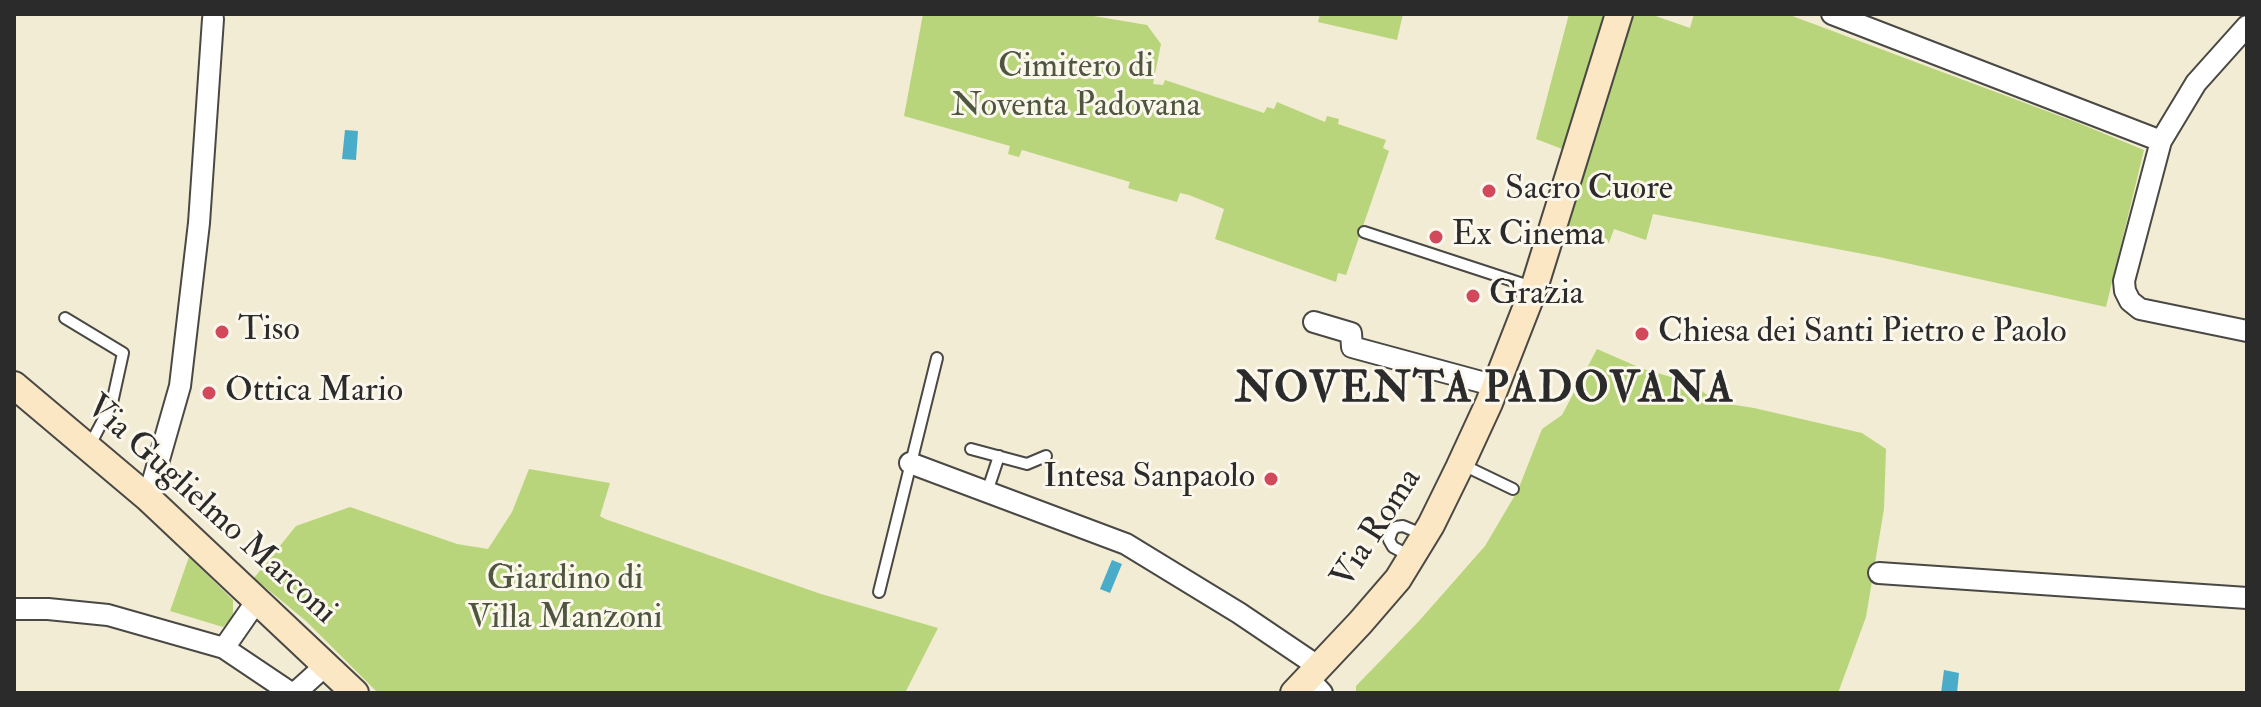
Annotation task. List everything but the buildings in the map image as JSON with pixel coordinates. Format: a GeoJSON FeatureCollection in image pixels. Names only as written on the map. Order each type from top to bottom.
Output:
{"type":"FeatureCollection","features":[{"type":"Feature","properties":{"kind":"street","name":"Via Roma"},"geometry":{"type":"LineString","coordinates":[[1311,683],[1398,579],[1461,464],[1496,386],[1534,288],[1619,14]]}},
{"type":"Feature","properties":{"kind":"street"},"geometry":{"type":"LineString","coordinates":[[1832,14],[1873,21],[2161,141]]}},
{"type":"Feature","properties":{"kind":"street"},"geometry":{"type":"LineString","coordinates":[[148,498],[180,386],[199,223],[213,19]]}},
{"type":"Feature","properties":{"kind":"street"},"geometry":{"type":"LineString","coordinates":[[2247,26],[2196,83],[2161,141],[2124,281],[2130,301],[2140,309],[2247,331]]}},
{"type":"Feature","properties":{"kind":"street"},"geometry":{"type":"LineString","coordinates":[[1314,322],[1351,333],[1352,347],[1496,386]]}},
{"type":"Feature","properties":{"kind":"street","name":"Via Guglielmo Marconi"},"geometry":{"type":"LineString","coordinates":[[14,385],[148,498],[355,693]]}},
{"type":"Feature","properties":{"kind":"street"},"geometry":{"type":"LineString","coordinates":[[910,463],[1126,544],[1239,613],[1311,683]]}},
{"type":"Feature","properties":{"kind":"street"},"geometry":{"type":"LineString","coordinates":[[1879,573],[2247,598]]}},
{"type":"Feature","properties":{"kind":"street"},"geometry":{"type":"LineString","coordinates":[[224,648],[258,599]]}},
{"type":"Feature","properties":{"kind":"street"},"geometry":{"type":"LineString","coordinates":[[14,609],[108,615],[224,648],[293,693],[326,665]]}},
{"type":"Feature","properties":{"kind":"lane"},"geometry":{"type":"LineString","coordinates":[[1364,232],[1534,288]]}},
{"type":"Feature","properties":{"kind":"lane"},"geometry":{"type":"LineString","coordinates":[[65,318],[123,353],[112,403],[88,448]]}},
{"type":"Feature","properties":{"kind":"lane"},"geometry":{"type":"LineString","coordinates":[[879,592],[937,358]]}},
{"type":"Feature","properties":{"kind":"lane"},"geometry":{"type":"LineString","coordinates":[[971,449],[1027,464],[1046,456]]}},
{"type":"Feature","properties":{"kind":"lane"},"geometry":{"type":"LineString","coordinates":[[987,492],[999,456]]}},
{"type":"Feature","properties":{"kind":"lane"},"geometry":{"type":"LineString","coordinates":[[1461,464],[1513,489]]}},
{"type":"Feature","properties":{"kind":"green space","name":"Cimitero di Noventa Padovana"},"geometry":{"type":"Polygon","coordinates":[[[923,14],[1082,14],[1147,25],[1161,44],[1153,84],[1163,85],[1165,80],[1264,113],[1267,107],[1274,109],[1277,102],[1325,122],[1327,116],[1339,119],[1338,124],[1386,140],[1383,148],[1389,151],[1346,275],[1338,273],[1336,282],[1215,239],[1224,209],[1189,195],[1180,193],[1177,202],[1128,188],[1130,182],[1022,150],[1019,157],[1008,154],[1010,146],[904,116],[923,14]]]}},
{"type":"Feature","properties":{"kind":"green space"},"geometry":{"type":"Polygon","coordinates":[[[1320,14],[1403,14],[1397,40],[1318,22],[1320,14]]]}},
{"type":"Feature","properties":{"kind":"green space"},"geometry":{"type":"Polygon","coordinates":[[[1569,14],[1609,14],[1565,150],[1536,139],[1569,14]]]}},
{"type":"Feature","properties":{"kind":"green space"},"geometry":{"type":"Polygon","coordinates":[[[1632,14],[1650,14],[1690,28],[1694,14],[1787,14],[2144,150],[2106,307],[1879,257],[1653,214],[1646,240],[1614,229],[1609,243],[1567,232],[1632,14]]]}},
{"type":"Feature","properties":{"kind":"green space"},"geometry":{"type":"Polygon","coordinates":[[[1597,349],[1643,369],[1692,383],[1716,402],[1862,433],[1886,449],[1884,509],[1866,617],[1838,693],[1356,693],[1356,686],[1485,546],[1518,490],[1542,429],[1562,415],[1597,349]]]}},
{"type":"Feature","properties":{"kind":"green space","name":"Giardino di Villa Manzoni"},"geometry":{"type":"Polygon","coordinates":[[[529,469],[610,483],[600,516],[605,519],[821,594],[938,628],[905,693],[378,693],[306,621],[254,578],[296,526],[350,507],[457,544],[488,549],[512,512],[529,469]]]}},
{"type":"Feature","properties":{"kind":"green space"},"geometry":{"type":"Polygon","coordinates":[[[189,557],[233,600],[233,617],[223,627],[170,611],[189,557]]]}},
{"type":"Feature","properties":{"kind":"water"},"geometry":{"type":"Polygon","coordinates":[[[345,130],[358,131],[356,160],[342,159],[345,130]]]}},
{"type":"Feature","properties":{"kind":"water"},"geometry":{"type":"Polygon","coordinates":[[[1112,560],[1122,564],[1110,593],[1100,589],[1112,560]]]}},
{"type":"Feature","properties":{"kind":"water"},"geometry":{"type":"Polygon","coordinates":[[[1944,670],[1959,673],[1957,693],[1941,693],[1944,670]]]}},
{"type":"Feature","properties":{"kind":"place","name":"Sacro Cuore"},"geometry":{"type":"Point","coordinates":[1489,191]}},
{"type":"Feature","properties":{"kind":"place","name":"Ex Cinema"},"geometry":{"type":"Point","coordinates":[1436,237]}},
{"type":"Feature","properties":{"kind":"place","name":"Grazia"},"geometry":{"type":"Point","coordinates":[1473,296]}},
{"type":"Feature","properties":{"kind":"place","name":"Tiso"},"geometry":{"type":"Point","coordinates":[222,332]}},
{"type":"Feature","properties":{"kind":"place","name":"Chiesa dei Santi Pietro e Paolo"},"geometry":{"type":"Point","coordinates":[1642,334]}},
{"type":"Feature","properties":{"kind":"place","name":"Ottica Mario"},"geometry":{"type":"Point","coordinates":[209,393]}},
{"type":"Feature","properties":{"kind":"place","name":"Intesa Sanpaolo"},"geometry":{"type":"Point","coordinates":[1271,479]}},
{"type":"Feature","properties":{"kind":"district","name":"NOVENTA PADOVANA"},"geometry":{"type":"Point","coordinates":[1485,392]}}]}
